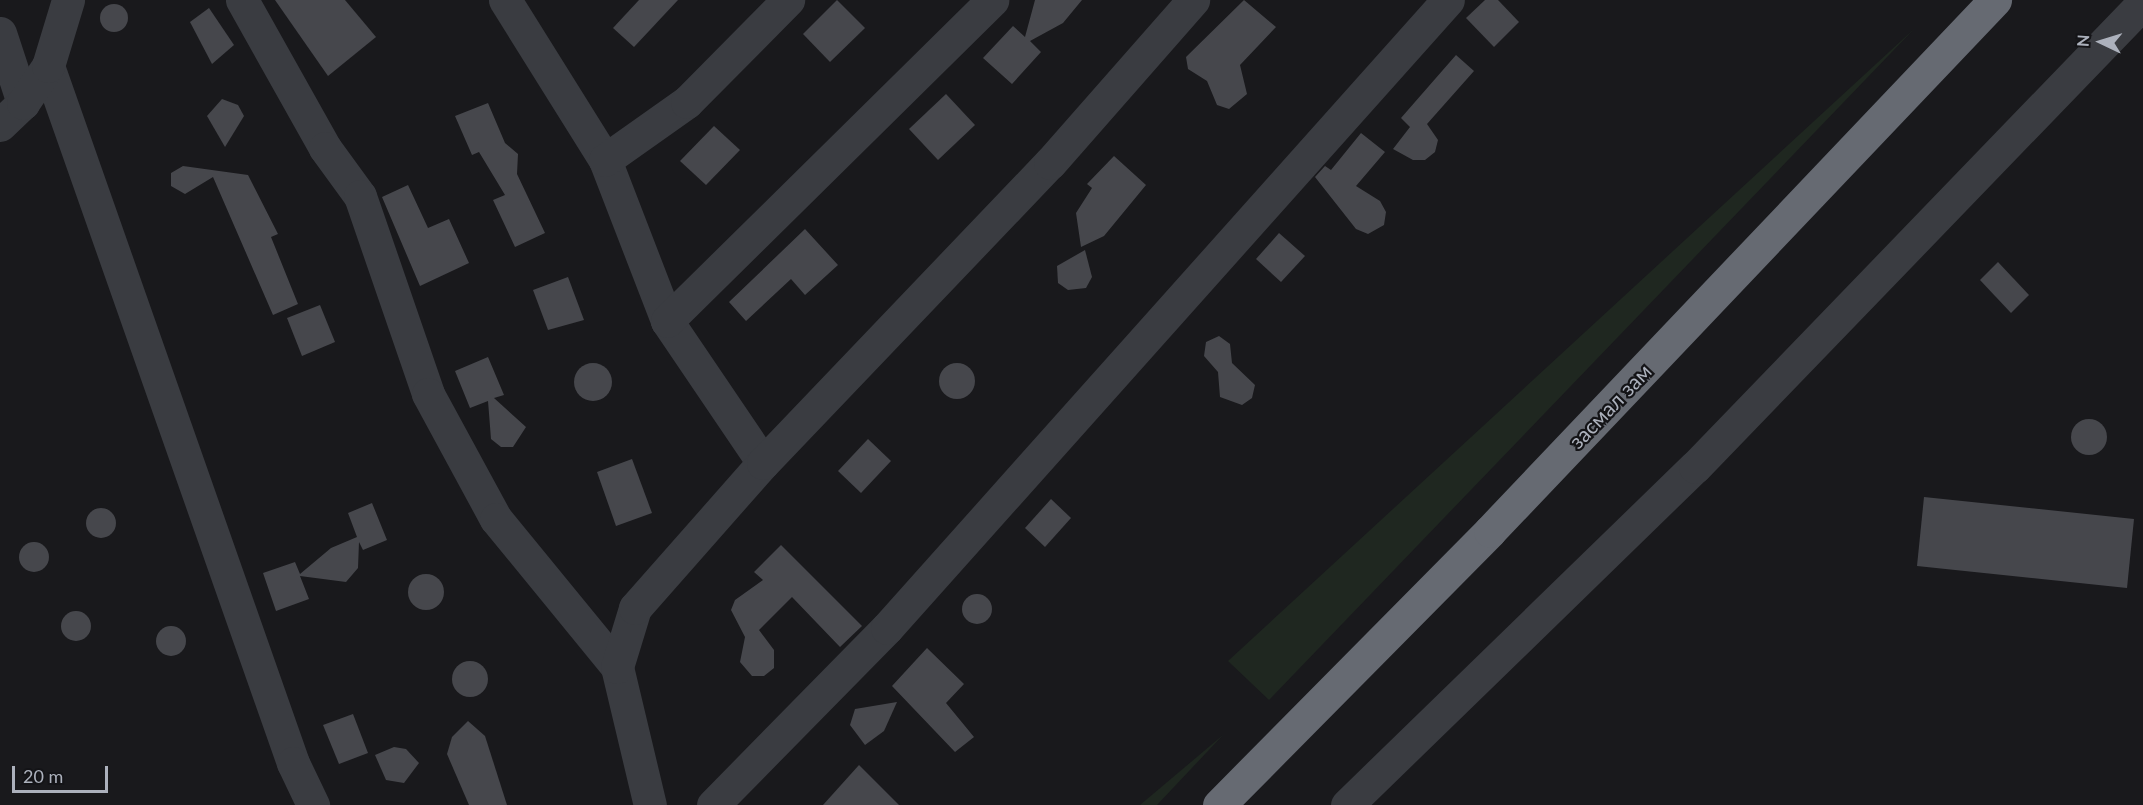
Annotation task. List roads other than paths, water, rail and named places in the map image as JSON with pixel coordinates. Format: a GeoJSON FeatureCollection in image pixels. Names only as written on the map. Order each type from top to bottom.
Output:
{"type":"FeatureCollection","features":[{"type":"Feature","properties":{"kind":"highway","name":"засмал зам"},"geometry":{"type":"LineString","coordinates":[[1219,805],[1491,531],[1995,0]]}},
{"type":"Feature","properties":{"kind":"street"},"geometry":{"type":"LineString","coordinates":[[0,125],[23,103],[48,66],[68,0]]}},
{"type":"Feature","properties":{"kind":"street"},"geometry":{"type":"LineString","coordinates":[[242,0],[325,148],[360,196],[428,394],[496,519],[617,667],[651,805]]}},
{"type":"Feature","properties":{"kind":"street"},"geometry":{"type":"LineString","coordinates":[[505,0],[604,160],[667,321],[764,463]]}},
{"type":"Feature","properties":{"kind":"street"},"geometry":{"type":"LineString","coordinates":[[604,160],[687,102],[788,0]]}},
{"type":"Feature","properties":{"kind":"street"},"geometry":{"type":"LineString","coordinates":[[667,321],[992,0]]}},
{"type":"Feature","properties":{"kind":"street"},"geometry":{"type":"LineString","coordinates":[[617,667],[635,608],[764,463],[1050,163],[1193,0]]}},
{"type":"Feature","properties":{"kind":"street"},"geometry":{"type":"LineString","coordinates":[[713,805],[887,628],[1448,0]]}},
{"type":"Feature","properties":{"kind":"street"},"geometry":{"type":"LineString","coordinates":[[1347,805],[1695,467],[2143,3]]}},
{"type":"Feature","properties":{"kind":"street"},"geometry":{"type":"LineString","coordinates":[[0,33],[23,103]]}},
{"type":"Feature","properties":{"kind":"street"},"geometry":{"type":"LineString","coordinates":[[48,66],[293,763],[313,805]]}}]}
